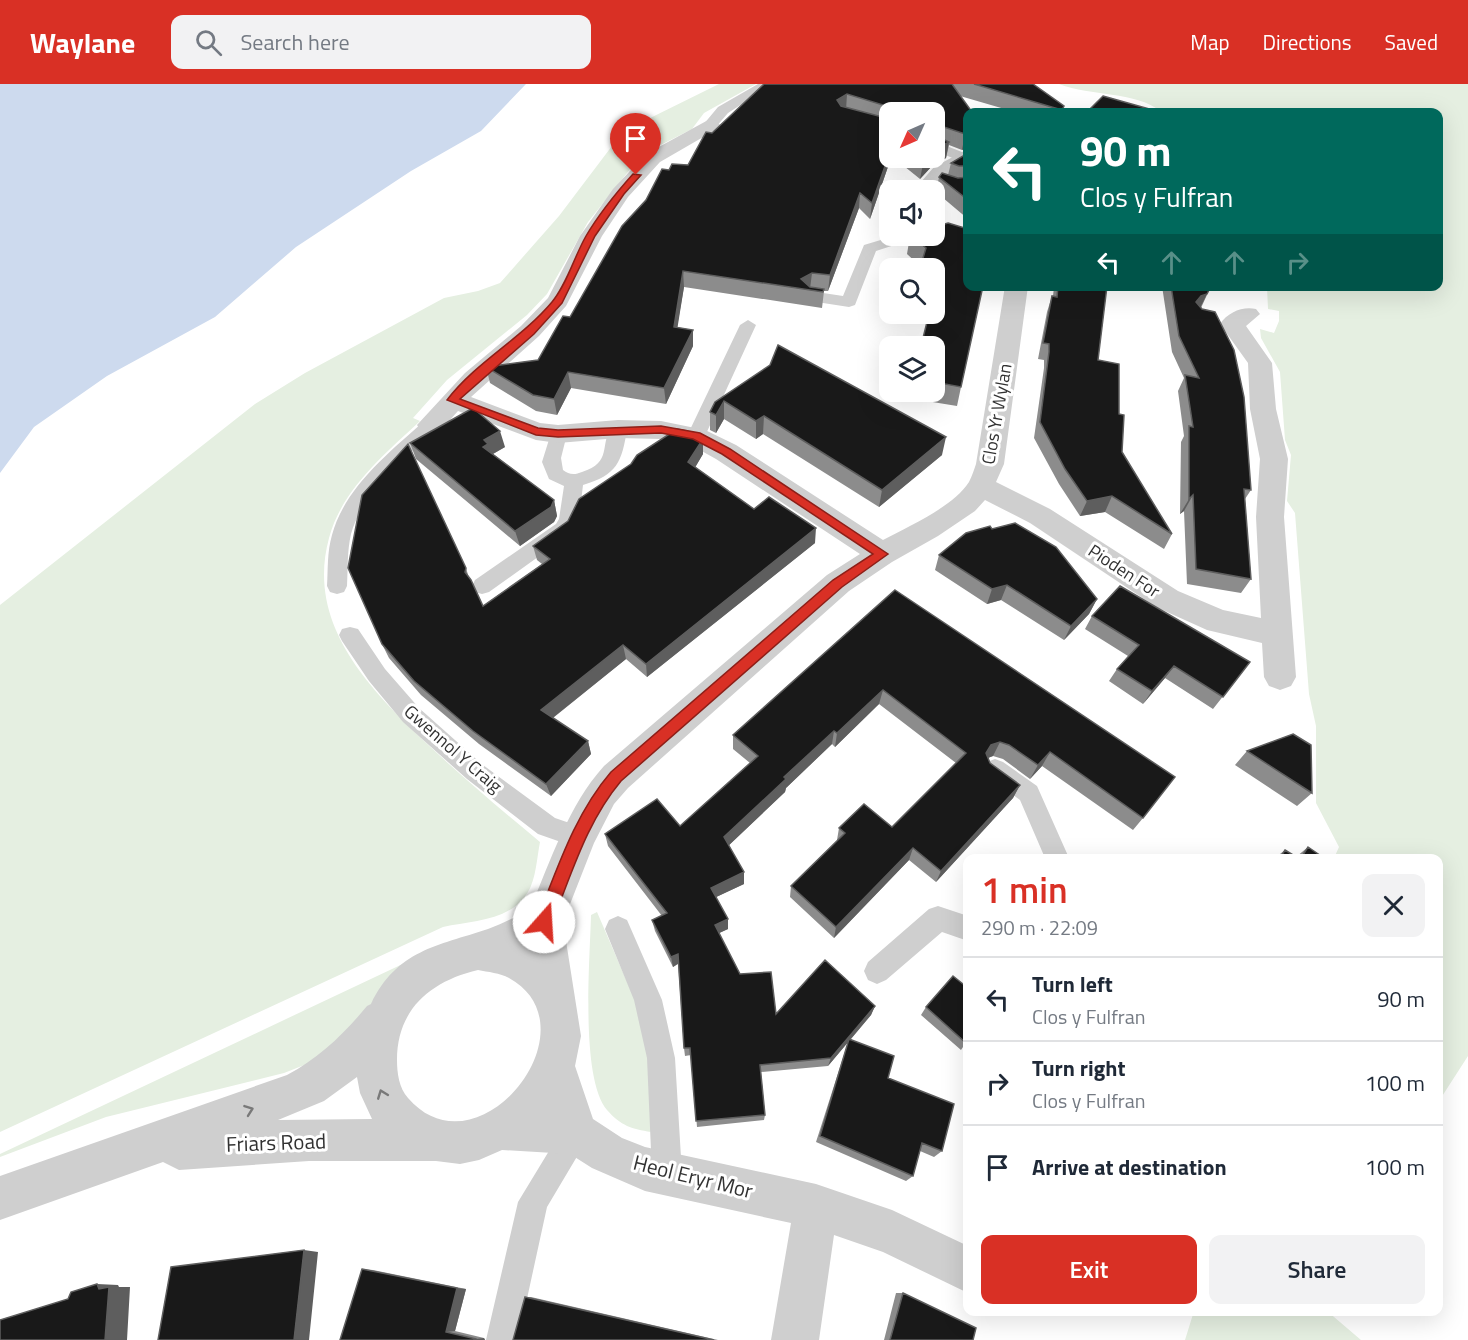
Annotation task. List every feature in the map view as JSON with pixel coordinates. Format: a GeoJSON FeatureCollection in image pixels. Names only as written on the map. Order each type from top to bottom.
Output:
{"type":"FeatureCollection","features":[{"type":"Feature","properties":{"kind":"street"},"geometry":{"type":"LineString","coordinates":[[430,425],[474,379],[530,331],[558,301],[591,236],[620,193],[652,158],[710,125]]}},
{"type":"Feature","properties":{"kind":"street"},"geometry":{"type":"LineString","coordinates":[[939,180],[963,158]]}},
{"type":"Feature","properties":{"kind":"street","name":"Clos Yr Wylan"},"geometry":{"type":"LineString","coordinates":[[554,995],[544,922],[578,837],[602,793],[630,762],[838,583],[965,504],[981,486],[990,464],[1016,291]]}},
{"type":"Feature","properties":{"kind":"street"},"geometry":{"type":"LineString","coordinates":[[1231,319],[1260,363],[1263,409],[1274,459],[1270,517],[1280,677]]}},
{"type":"Feature","properties":{"kind":"street"},"geometry":{"type":"LineString","coordinates":[[453,400],[536,431],[558,434],[618,429],[661,430],[696,436],[726,452],[882,554]]}},
{"type":"Feature","properties":{"kind":"street","name":"Pioden For"},"geometry":{"type":"LineString","coordinates":[[981,486],[1040,516],[1167,599],[1218,621],[1278,634]]}},
{"type":"Feature","properties":{"kind":"street"},"geometry":{"type":"LineString","coordinates":[[478,951],[496,952],[515,957],[544,979],[554,995],[561,1017],[562,1042],[549,1082],[530,1109],[504,1129],[471,1141],[439,1141],[416,1134],[384,1103],[376,1081],[375,1058],[379,1034],[388,1011],[405,987],[428,967],[454,955],[478,951],[512,938],[544,922]]}},
{"type":"Feature","properties":{"kind":"street","name":"Friars Road"},"geometry":{"type":"LineString","coordinates":[[0,1198],[115,1159],[313,1086],[353,1054],[388,1011]]}},
{"type":"Feature","properties":{"kind":"street"},"geometry":{"type":"LineString","coordinates":[[555,1068],[576,1133]]}},
{"type":"Feature","properties":{"kind":"street","name":"Heol Eryr Mor"},"geometry":{"type":"LineString","coordinates":[[504,1129],[576,1133],[607,1153],[645,1169],[816,1206],[892,1233],[963,1268]]}},
{"type":"Feature","properties":{"kind":"street","name":"Friars Road"},"geometry":{"type":"LineString","coordinates":[[115,1159],[147,1152],[209,1145],[309,1140],[439,1141]]}},
{"type":"Feature","properties":{"kind":"street"},"geometry":{"type":"LineString","coordinates":[[795,1340],[816,1206]]}},
{"type":"Feature","properties":{"kind":"lane"},"geometry":{"type":"LineString","coordinates":[[710,125],[723,110],[767,84]]}},
{"type":"Feature","properties":{"kind":"lane"},"geometry":{"type":"LineString","coordinates":[[945,149],[963,155]]}},
{"type":"Feature","properties":{"kind":"lane"},"geometry":{"type":"LineString","coordinates":[[810,296],[849,302],[869,248],[879,245]]}},
{"type":"Feature","properties":{"kind":"lane"},"geometry":{"type":"LineString","coordinates":[[696,436],[748,325]]}},
{"type":"Feature","properties":{"kind":"lane"},"geometry":{"type":"LineString","coordinates":[[337,586],[338,555],[344,526],[367,489],[430,425]]}},
{"type":"Feature","properties":{"kind":"lane"},"geometry":{"type":"LineString","coordinates":[[558,434],[551,465],[554,472],[562,478],[574,481],[588,479],[601,472],[610,462],[618,429]]}},
{"type":"Feature","properties":{"kind":"lane"},"geometry":{"type":"LineString","coordinates":[[482,586],[563,530],[569,519],[574,481]]}},
{"type":"Feature","properties":{"kind":"lane","name":"Gwennol Y Craig"},"geometry":{"type":"LineString","coordinates":[[350,635],[377,675],[411,715],[475,772],[547,825],[578,837]]}},
{"type":"Feature","properties":{"kind":"lane"},"geometry":{"type":"LineString","coordinates":[[994,768],[1029,793],[1055,854]]}},
{"type":"Feature","properties":{"kind":"lane"},"geometry":{"type":"LineString","coordinates":[[877,971],[938,918],[963,927]]}},
{"type":"Feature","properties":{"kind":"lane"},"geometry":{"type":"LineString","coordinates":[[618,929],[648,1000],[660,1058],[667,1174]]}},
{"type":"Feature","properties":{"kind":"lane"},"geometry":{"type":"LineString","coordinates":[[502,1340],[534,1202],[576,1133]]}},
{"type":"Feature","properties":{"kind":"green space"},"geometry":{"type":"Polygon","coordinates":[[[719,84],[756,84],[704,113],[692,129],[643,154],[588,222],[547,294],[527,315],[447,380],[413,418],[420,421],[366,473],[354,488],[335,520],[329,538],[324,569],[326,598],[334,625],[346,651],[381,698],[423,740],[540,842],[535,874],[528,892],[521,902],[501,914],[478,921],[443,927],[0,1132],[0,605],[255,404],[305,373],[444,298],[478,291],[500,283],[559,216],[615,142],[638,124],[719,84]]]}},
{"type":"Feature","properties":{"kind":"green space"},"geometry":{"type":"Polygon","coordinates":[[[1059,84],[1468,84],[1468,1056],[1443,1095],[1443,854],[1336,854],[1339,847],[1316,803],[1316,726],[1309,694],[1295,513],[1287,501],[1291,455],[1285,440],[1280,372],[1261,338],[1260,329],[1274,333],[1279,321],[1279,311],[1268,309],[1267,291],[1443,291],[1443,108],[1156,108],[1138,100],[1059,84]]]}},
{"type":"Feature","properties":{"kind":"green space"},"geometry":{"type":"Polygon","coordinates":[[[597,912],[637,1005],[648,1059],[651,1132],[627,1126],[607,1110],[599,1094],[593,1072],[588,1017],[591,915],[597,912]]]}},
{"type":"Feature","properties":{"kind":"green space"},"geometry":{"type":"Polygon","coordinates":[[[409,961],[357,1026],[312,1062],[284,1073],[106,1117],[0,1157],[0,1154],[409,961]]]}},
{"type":"Feature","properties":{"kind":"green space"},"geometry":{"type":"Polygon","coordinates":[[[1192,1316],[1333,1316],[1361,1340],[1185,1340],[1192,1316]]]}},
{"type":"Feature","properties":{"kind":"water"},"geometry":{"type":"Polygon","coordinates":[[[0,84],[526,84],[481,131],[411,171],[296,247],[215,317],[107,376],[34,427],[0,473],[0,84]]]}},
{"type":"Feature","properties":{"kind":"building"},"geometry":{"type":"Polygon","coordinates":[[[764,84],[952,84],[969,108],[963,108],[963,133],[945,127],[945,102],[879,104],[847,94],[837,100],[841,106],[879,116],[879,168],[884,168],[872,203],[860,193],[830,275],[812,273],[801,279],[810,287],[824,289],[823,292],[683,271],[674,327],[693,330],[664,388],[568,372],[554,399],[533,395],[486,367],[538,360],[563,316],[570,317],[622,226],[646,200],[662,169],[669,170],[672,164],[688,165],[706,132],[712,133],[764,84]]]}},
{"type":"Feature","properties":{"kind":"building"},"geometry":{"type":"Polygon","coordinates":[[[974,84],[1033,84],[1064,106],[1055,108],[974,84]]]}},
{"type":"Feature","properties":{"kind":"building"},"geometry":{"type":"Polygon","coordinates":[[[1103,96],[1146,108],[1091,108],[1103,96]]]}},
{"type":"Feature","properties":{"kind":"building"},"geometry":{"type":"Polygon","coordinates":[[[963,156],[963,166],[951,163],[963,156]]]}},
{"type":"Feature","properties":{"kind":"building"},"geometry":{"type":"Polygon","coordinates":[[[942,173],[963,178],[963,196],[945,180],[939,177],[942,173]]]}},
{"type":"Feature","properties":{"kind":"building"},"geometry":{"type":"Polygon","coordinates":[[[945,224],[963,228],[963,291],[982,291],[961,387],[945,384],[945,336],[924,336],[926,324],[945,324],[945,258],[923,258],[926,248],[924,246],[945,246],[945,224]]]}},
{"type":"Feature","properties":{"kind":"building"},"geometry":{"type":"Polygon","coordinates":[[[1058,291],[1106,291],[1098,360],[1119,364],[1119,414],[1124,415],[1122,452],[1172,534],[1112,496],[1087,501],[1065,469],[1040,422],[1049,352],[1049,344],[1043,343],[1052,296],[1057,297],[1058,291]]]}},
{"type":"Feature","properties":{"kind":"building"},"geometry":{"type":"Polygon","coordinates":[[[1172,291],[1208,291],[1196,302],[1202,309],[1215,312],[1234,350],[1244,397],[1251,490],[1244,489],[1251,579],[1196,569],[1193,495],[1189,499],[1189,426],[1193,427],[1185,375],[1199,378],[1179,336],[1172,291]]]}},
{"type":"Feature","properties":{"kind":"building"},"geometry":{"type":"Polygon","coordinates":[[[778,345],[946,437],[882,490],[764,416],[756,421],[724,401],[716,415],[710,412],[715,402],[770,365],[778,345]]]}},
{"type":"Feature","properties":{"kind":"building"},"geometry":{"type":"Polygon","coordinates":[[[473,408],[500,431],[484,440],[488,444],[483,447],[554,500],[551,507],[515,531],[410,443],[473,408]]]}},
{"type":"Feature","properties":{"kind":"building"},"geometry":{"type":"Polygon","coordinates":[[[677,429],[703,439],[688,462],[754,509],[769,497],[816,528],[646,664],[623,645],[541,710],[588,741],[546,784],[473,731],[414,681],[382,644],[348,568],[362,495],[408,444],[466,568],[465,572],[483,606],[550,559],[533,546],[568,521],[579,499],[631,464],[637,455],[677,429]]]}},
{"type":"Feature","properties":{"kind":"building"},"geometry":{"type":"Polygon","coordinates":[[[1015,523],[1056,547],[1097,599],[1071,626],[1007,585],[992,589],[939,555],[966,533],[990,526],[992,529],[1015,523]]]}},
{"type":"Feature","properties":{"kind":"building"},"geometry":{"type":"Polygon","coordinates":[[[1120,586],[1250,662],[1223,697],[1174,666],[1152,691],[1117,669],[1139,645],[1092,616],[1120,586]]]}},
{"type":"Feature","properties":{"kind":"building"},"geometry":{"type":"Polygon","coordinates":[[[895,590],[1175,777],[1143,818],[1050,752],[1038,765],[1009,745],[1000,742],[991,745],[986,753],[990,763],[1020,785],[941,871],[913,848],[836,927],[791,886],[845,833],[839,828],[864,804],[892,827],[966,753],[883,690],[837,733],[834,731],[784,777],[786,779],[724,837],[744,872],[711,888],[728,919],[715,925],[740,974],[771,972],[776,1014],[825,960],[875,1006],[831,1058],[760,1065],[765,1115],[696,1121],[690,1048],[684,1048],[678,954],[671,957],[652,920],[667,913],[605,834],[657,799],[680,826],[758,756],[733,735],[895,590]]]}},
{"type":"Feature","properties":{"kind":"building"},"geometry":{"type":"Polygon","coordinates":[[[1293,734],[1311,745],[1312,793],[1247,751],[1293,734]]]}},
{"type":"Feature","properties":{"kind":"building"},"geometry":{"type":"Polygon","coordinates":[[[1308,847],[1318,854],[1304,854],[1308,847]]]}},
{"type":"Feature","properties":{"kind":"building"},"geometry":{"type":"Polygon","coordinates":[[[953,976],[963,984],[963,1040],[926,1007],[953,976]]]}},
{"type":"Feature","properties":{"kind":"building"},"geometry":{"type":"Polygon","coordinates":[[[849,1039],[894,1056],[888,1078],[954,1104],[942,1151],[922,1143],[913,1176],[820,1136],[849,1039]]]}},
{"type":"Feature","properties":{"kind":"building"},"geometry":{"type":"Polygon","coordinates":[[[304,1250],[294,1340],[158,1340],[171,1267],[304,1250]]]}},
{"type":"Feature","properties":{"kind":"building"},"geometry":{"type":"Polygon","coordinates":[[[362,1269],[457,1288],[446,1332],[477,1340],[340,1340],[362,1269]]]}},
{"type":"Feature","properties":{"kind":"building"},"geometry":{"type":"Polygon","coordinates":[[[97,1284],[99,1289],[109,1287],[105,1340],[0,1340],[0,1320],[68,1299],[71,1292],[97,1284]]]}},
{"type":"Feature","properties":{"kind":"building"},"geometry":{"type":"Polygon","coordinates":[[[903,1293],[976,1328],[973,1340],[890,1340],[903,1293]]]}},
{"type":"Feature","properties":{"kind":"building"},"geometry":{"type":"Polygon","coordinates":[[[525,1297],[714,1340],[513,1340],[525,1297]]]}},
{"type":"Feature","properties":{"kind":"route"},"geometry":{"type":"LineString","coordinates":[[544,922],[550,902],[578,837],[602,793],[616,777],[630,762],[838,583],[882,554],[726,452],[696,436],[661,430],[618,429],[558,434],[536,431],[453,400],[530,331],[558,301],[591,236],[620,193],[636,175]]}}]}
